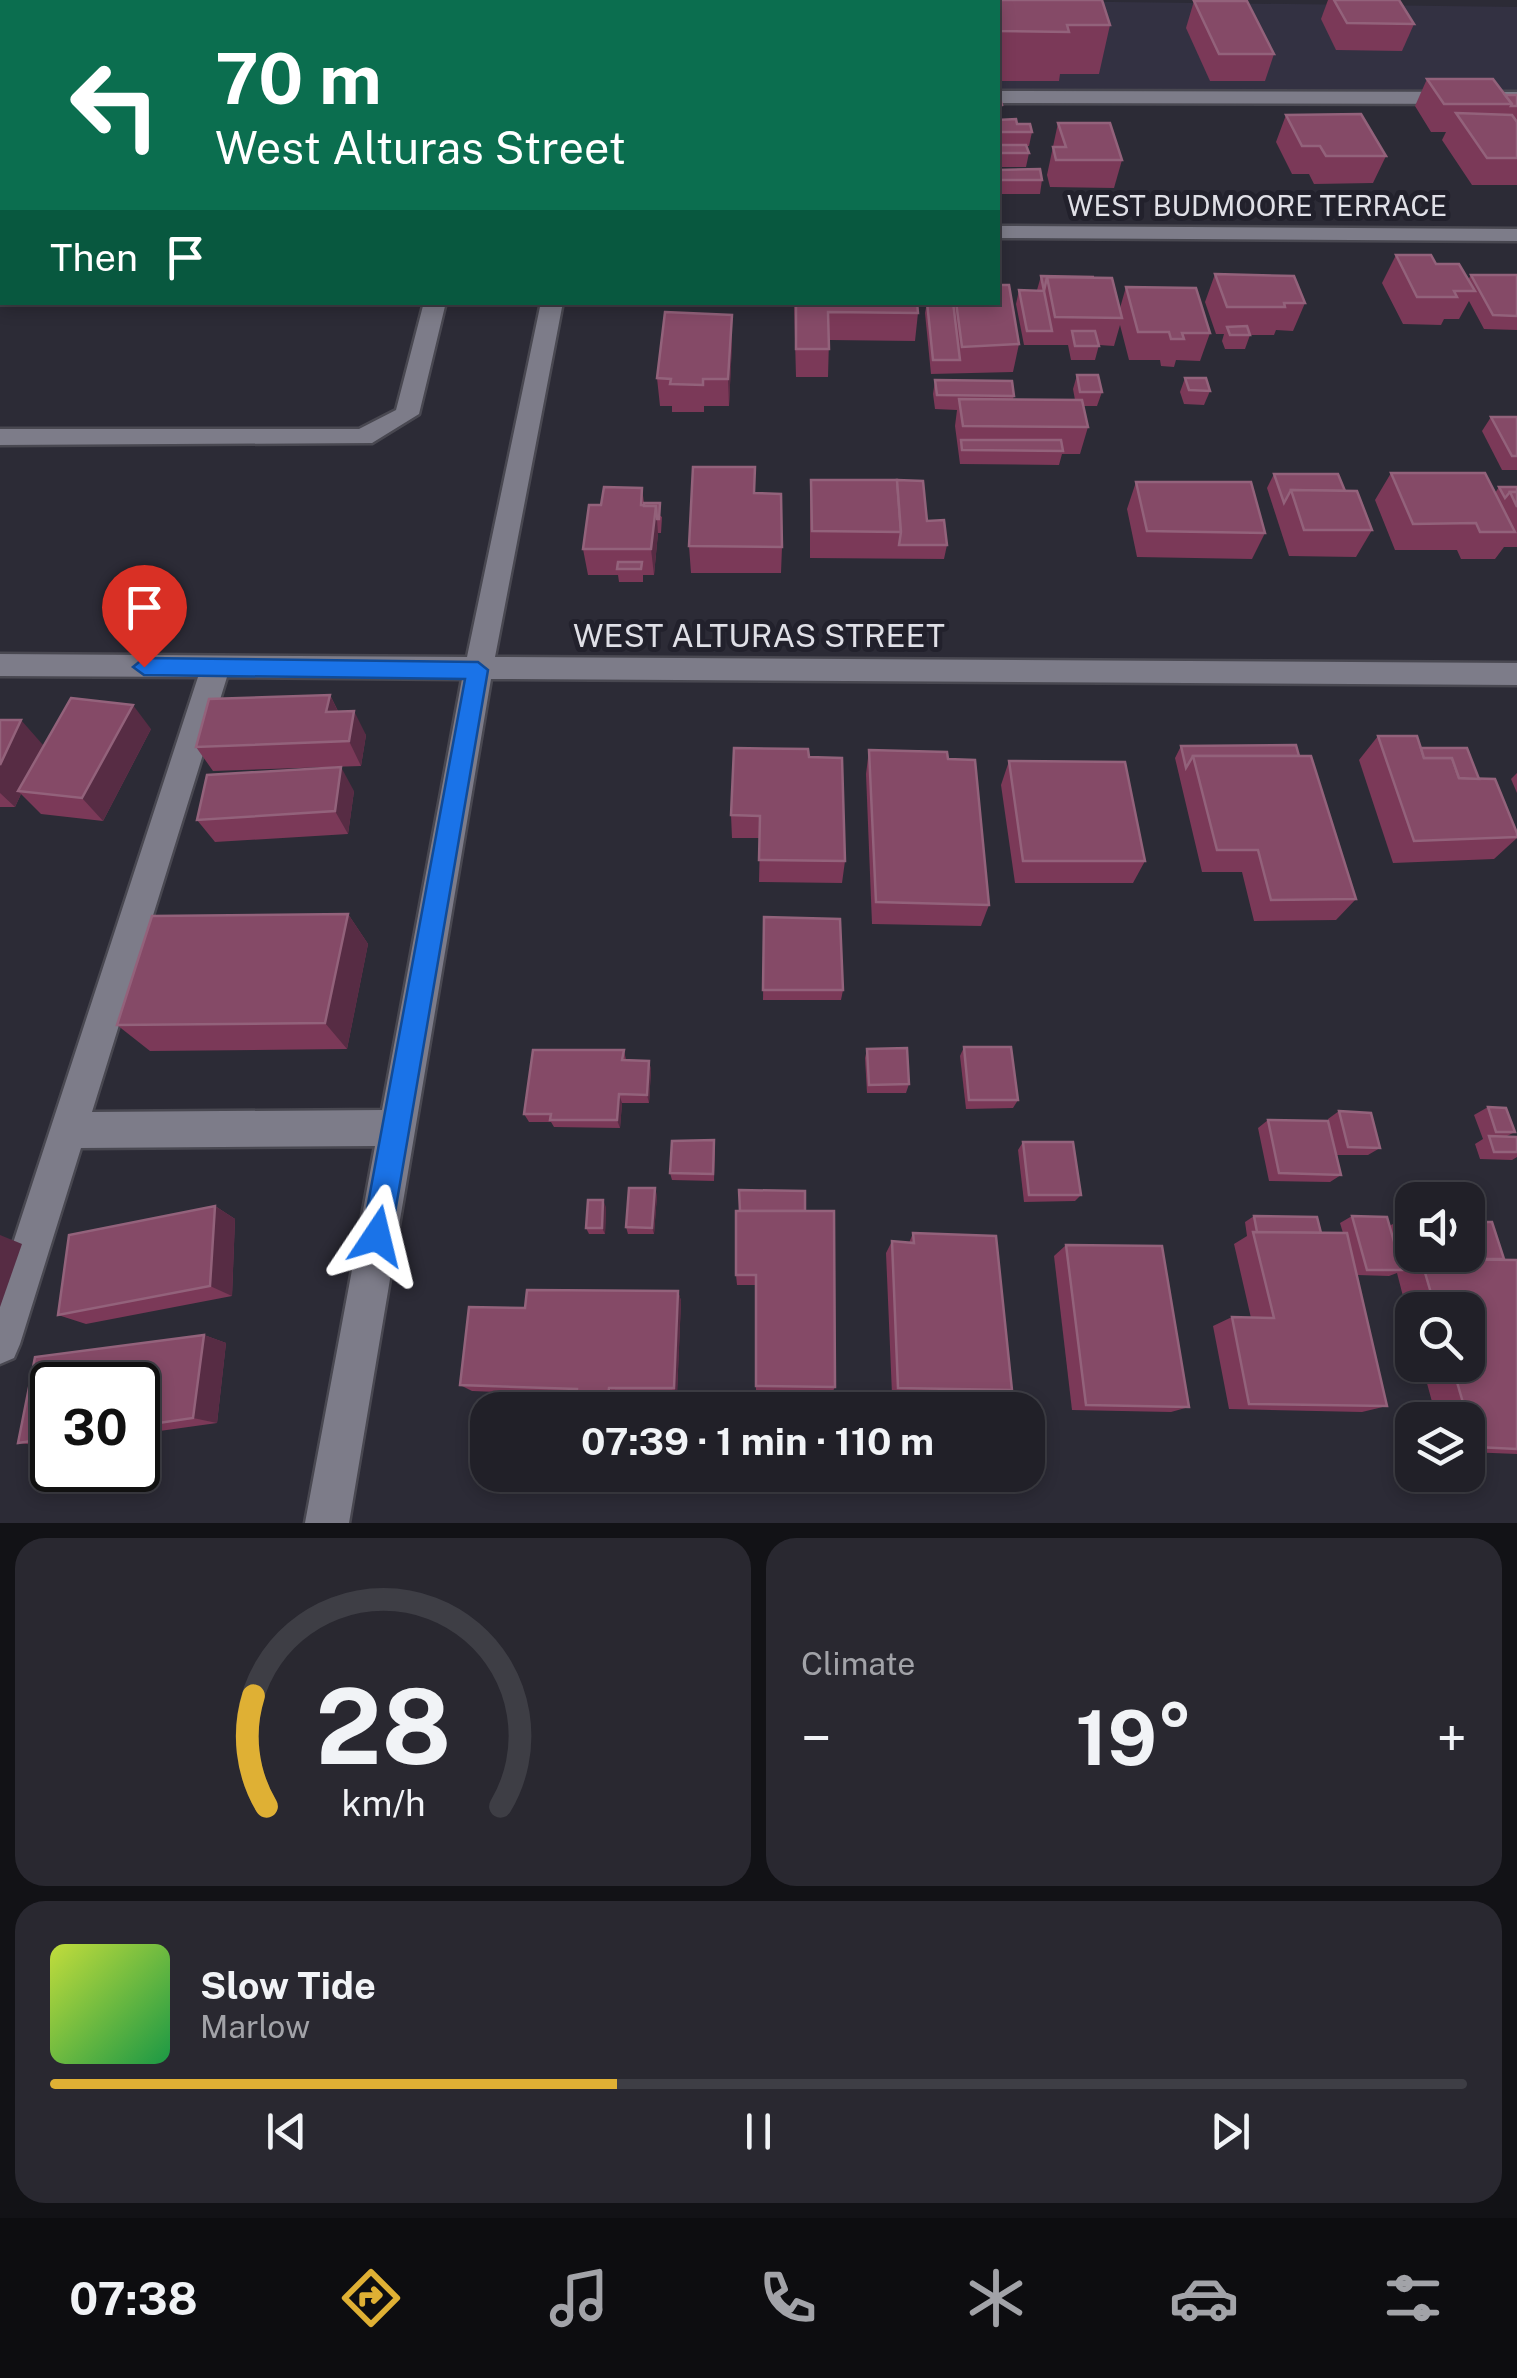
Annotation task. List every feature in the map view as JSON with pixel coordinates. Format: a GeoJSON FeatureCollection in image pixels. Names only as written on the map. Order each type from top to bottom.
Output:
{"type":"FeatureCollection","features":[{"type":"Feature","properties":{"kind":"street"},"geometry":{"type":"LineString","coordinates":[[1000,96],[1517,98]]}},
{"type":"Feature","properties":{"kind":"street","name":"WEST BUDMOORE TERRACE"},"geometry":{"type":"LineString","coordinates":[[1000,232],[1517,236]]}},
{"type":"Feature","properties":{"kind":"street"},"geometry":{"type":"LineString","coordinates":[[0,437],[363,437],[407,414],[434,305]]}},
{"type":"Feature","properties":{"kind":"street"},"geometry":{"type":"LineString","coordinates":[[326,1523],[478,670],[551,305]]}},
{"type":"Feature","properties":{"kind":"street","name":"WEST ALTURAS STREET"},"geometry":{"type":"LineString","coordinates":[[0,666],[1517,674]]}},
{"type":"Feature","properties":{"kind":"street"},"geometry":{"type":"LineString","coordinates":[[0,1344],[216,667]]}},
{"type":"Feature","properties":{"kind":"street"},"geometry":{"type":"LineString","coordinates":[[68,1130],[396,1128]]}},
{"type":"Feature","properties":{"kind":"shaded area"},"geometry":{"type":"Polygon","coordinates":[[[1000,0],[1517,7],[1517,98],[1000,93],[1000,0]]]}},
{"type":"Feature","properties":{"kind":"building"},"geometry":{"type":"Polygon","coordinates":[[[1000,0],[1102,0],[1110,25],[1067,25],[1069,32],[1000,31],[1000,0]]]}},
{"type":"Feature","properties":{"kind":"building"},"geometry":{"type":"Polygon","coordinates":[[[1334,0],[1399,0],[1414,24],[1347,23],[1334,0]]]}},
{"type":"Feature","properties":{"kind":"building"},"geometry":{"type":"Polygon","coordinates":[[[1194,1],[1247,1],[1274,54],[1219,54],[1194,1]]]}},
{"type":"Feature","properties":{"kind":"building"},"geometry":{"type":"Polygon","coordinates":[[[1427,79],[1493,79],[1512,104],[1444,104],[1427,79]]]}},
{"type":"Feature","properties":{"kind":"building"},"geometry":{"type":"Polygon","coordinates":[[[1505,95],[1517,95],[1517,106],[1511,106],[1505,95]]]}},
{"type":"Feature","properties":{"kind":"building"},"geometry":{"type":"Polygon","coordinates":[[[1456,113],[1512,115],[1517,122],[1517,158],[1487,158],[1456,113]]]}},
{"type":"Feature","properties":{"kind":"building"},"geometry":{"type":"Polygon","coordinates":[[[1361,114],[1386,156],[1326,156],[1320,146],[1302,146],[1286,115],[1361,114]]]}},
{"type":"Feature","properties":{"kind":"building"},"geometry":{"type":"Polygon","coordinates":[[[1016,119],[1017,124],[1030,124],[1032,132],[1000,132],[1000,120],[1016,119]]]}},
{"type":"Feature","properties":{"kind":"building"},"geometry":{"type":"Polygon","coordinates":[[[1058,123],[1110,123],[1122,160],[1056,160],[1053,147],[1066,147],[1058,123]]]}},
{"type":"Feature","properties":{"kind":"building"},"geometry":{"type":"Polygon","coordinates":[[[1000,145],[1026,145],[1029,153],[1000,153],[1000,145]]]}},
{"type":"Feature","properties":{"kind":"building"},"geometry":{"type":"Polygon","coordinates":[[[1040,169],[1042,180],[1000,180],[1000,170],[1040,169]]]}},
{"type":"Feature","properties":{"kind":"building"},"geometry":{"type":"Polygon","coordinates":[[[1396,255],[1431,255],[1436,264],[1459,264],[1475,291],[1454,291],[1457,297],[1417,297],[1396,255]]]}},
{"type":"Feature","properties":{"kind":"building"},"geometry":{"type":"Polygon","coordinates":[[[1215,274],[1294,276],[1305,303],[1227,307],[1215,274]]]}},
{"type":"Feature","properties":{"kind":"building"},"geometry":{"type":"Polygon","coordinates":[[[1471,275],[1517,275],[1517,316],[1493,315],[1471,275]]]}},
{"type":"Feature","properties":{"kind":"building"},"geometry":{"type":"Polygon","coordinates":[[[1041,276],[1094,277],[1047,277],[1044,291],[1041,276]]]}},
{"type":"Feature","properties":{"kind":"building"},"geometry":{"type":"Polygon","coordinates":[[[1047,277],[1112,278],[1122,318],[1055,317],[1047,277]]]}},
{"type":"Feature","properties":{"kind":"building"},"geometry":{"type":"Polygon","coordinates":[[[1000,285],[1009,285],[1019,344],[962,347],[956,305],[1000,305],[1000,285]]]}},
{"type":"Feature","properties":{"kind":"building"},"geometry":{"type":"Polygon","coordinates":[[[1126,287],[1196,288],[1210,333],[1182,333],[1184,339],[1171,339],[1169,332],[1138,332],[1126,287]]]}},
{"type":"Feature","properties":{"kind":"building"},"geometry":{"type":"Polygon","coordinates":[[[1019,290],[1044,291],[1052,331],[1027,331],[1019,290]]]}},
{"type":"Feature","properties":{"kind":"building"},"geometry":{"type":"Polygon","coordinates":[[[796,305],[917,305],[918,313],[828,312],[829,349],[796,349],[796,305]]]}},
{"type":"Feature","properties":{"kind":"building"},"geometry":{"type":"Polygon","coordinates":[[[927,305],[953,305],[960,360],[933,360],[927,305]]]}},
{"type":"Feature","properties":{"kind":"building"},"geometry":{"type":"Polygon","coordinates":[[[665,312],[732,315],[728,379],[703,379],[703,385],[670,384],[671,379],[657,378],[665,312]]]}},
{"type":"Feature","properties":{"kind":"building"},"geometry":{"type":"Polygon","coordinates":[[[1247,326],[1250,335],[1230,335],[1227,327],[1247,326]]]}},
{"type":"Feature","properties":{"kind":"building"},"geometry":{"type":"Polygon","coordinates":[[[1072,331],[1095,331],[1099,346],[1075,346],[1072,331]]]}},
{"type":"Feature","properties":{"kind":"building"},"geometry":{"type":"Polygon","coordinates":[[[1077,375],[1098,375],[1102,392],[1080,392],[1077,375]]]}},
{"type":"Feature","properties":{"kind":"building"},"geometry":{"type":"Polygon","coordinates":[[[1185,378],[1206,378],[1210,391],[1189,390],[1185,378]]]}},
{"type":"Feature","properties":{"kind":"building"},"geometry":{"type":"Polygon","coordinates":[[[935,380],[1012,381],[1014,396],[937,395],[935,380]]]}},
{"type":"Feature","properties":{"kind":"building"},"geometry":{"type":"Polygon","coordinates":[[[959,399],[1082,400],[1088,427],[963,426],[959,399]]]}},
{"type":"Feature","properties":{"kind":"building"},"geometry":{"type":"Polygon","coordinates":[[[1491,417],[1517,417],[1517,456],[1512,456],[1491,417]]]}},
{"type":"Feature","properties":{"kind":"building"},"geometry":{"type":"Polygon","coordinates":[[[961,440],[1061,440],[1063,451],[962,450],[961,440]]]}},
{"type":"Feature","properties":{"kind":"building"},"geometry":{"type":"Polygon","coordinates":[[[693,467],[755,467],[754,493],[781,494],[782,547],[689,546],[693,467]]]}},
{"type":"Feature","properties":{"kind":"building"},"geometry":{"type":"Polygon","coordinates":[[[1391,473],[1485,473],[1515,532],[1480,532],[1476,523],[1413,524],[1391,473]]]}},
{"type":"Feature","properties":{"kind":"building"},"geometry":{"type":"Polygon","coordinates":[[[1274,474],[1338,474],[1345,491],[1291,490],[1284,503],[1274,474]]]}},
{"type":"Feature","properties":{"kind":"building"},"geometry":{"type":"Polygon","coordinates":[[[811,480],[897,480],[901,532],[812,531],[811,480]]]}},
{"type":"Feature","properties":{"kind":"building"},"geometry":{"type":"Polygon","coordinates":[[[897,480],[923,481],[927,521],[944,520],[947,545],[899,545],[897,480]]]}},
{"type":"Feature","properties":{"kind":"building"},"geometry":{"type":"Polygon","coordinates":[[[1136,482],[1251,482],[1265,533],[1147,531],[1136,482]]]}},
{"type":"Feature","properties":{"kind":"building"},"geometry":{"type":"Polygon","coordinates":[[[604,487],[642,488],[641,505],[656,506],[651,549],[583,549],[589,505],[601,505],[604,487]]]}},
{"type":"Feature","properties":{"kind":"building"},"geometry":{"type":"Polygon","coordinates":[[[1499,487],[1517,487],[1517,492],[1510,492],[1505,498],[1499,487]]]}},
{"type":"Feature","properties":{"kind":"building"},"geometry":{"type":"Polygon","coordinates":[[[1291,490],[1357,491],[1372,530],[1304,530],[1291,490]]]}},
{"type":"Feature","properties":{"kind":"building"},"geometry":{"type":"Polygon","coordinates":[[[644,503],[660,503],[659,519],[656,506],[644,503]]]}},
{"type":"Feature","properties":{"kind":"building"},"geometry":{"type":"Polygon","coordinates":[[[618,562],[642,562],[641,569],[617,569],[618,562]]]}},
{"type":"Feature","properties":{"kind":"building"},"geometry":{"type":"Polygon","coordinates":[[[330,695],[326,712],[354,711],[349,741],[196,747],[209,699],[330,695]]]}},
{"type":"Feature","properties":{"kind":"building"},"geometry":{"type":"Polygon","coordinates":[[[71,698],[133,705],[82,798],[18,791],[71,698]]]}},
{"type":"Feature","properties":{"kind":"building"},"geometry":{"type":"Polygon","coordinates":[[[0,720],[21,720],[0,765],[0,720]]]}},
{"type":"Feature","properties":{"kind":"building"},"geometry":{"type":"Polygon","coordinates":[[[1378,736],[1417,736],[1424,758],[1452,758],[1459,778],[1495,779],[1517,837],[1414,841],[1378,736]]]}},
{"type":"Feature","properties":{"kind":"building"},"geometry":{"type":"Polygon","coordinates":[[[1296,745],[1299,756],[1193,756],[1186,768],[1181,746],[1296,745]]]}},
{"type":"Feature","properties":{"kind":"building"},"geometry":{"type":"Polygon","coordinates":[[[734,748],[808,749],[809,757],[842,758],[845,861],[759,860],[760,816],[731,815],[734,748]]]}},
{"type":"Feature","properties":{"kind":"building"},"geometry":{"type":"Polygon","coordinates":[[[1421,748],[1467,748],[1479,779],[1459,778],[1452,758],[1424,758],[1421,748]]]}},
{"type":"Feature","properties":{"kind":"building"},"geometry":{"type":"Polygon","coordinates":[[[869,750],[947,752],[948,759],[975,760],[989,905],[876,902],[869,750]]]}},
{"type":"Feature","properties":{"kind":"building"},"geometry":{"type":"Polygon","coordinates":[[[1193,756],[1311,756],[1356,899],[1271,900],[1258,850],[1217,850],[1193,756]]]}},
{"type":"Feature","properties":{"kind":"building"},"geometry":{"type":"Polygon","coordinates":[[[1009,761],[1125,762],[1145,861],[1023,861],[1009,761]]]}},
{"type":"Feature","properties":{"kind":"building"},"geometry":{"type":"Polygon","coordinates":[[[341,767],[335,811],[197,820],[207,775],[341,767]]]}},
{"type":"Feature","properties":{"kind":"building"},"geometry":{"type":"Polygon","coordinates":[[[348,914],[325,1023],[117,1025],[152,916],[348,914]]]}},
{"type":"Feature","properties":{"kind":"building"},"geometry":{"type":"Polygon","coordinates":[[[764,917],[840,919],[843,990],[763,990],[764,917]]]}},
{"type":"Feature","properties":{"kind":"building"},"geometry":{"type":"Polygon","coordinates":[[[964,1047],[1011,1047],[1018,1100],[969,1100],[964,1047]]]}},
{"type":"Feature","properties":{"kind":"building"},"geometry":{"type":"Polygon","coordinates":[[[907,1048],[909,1084],[869,1085],[867,1049],[907,1048]]]}},
{"type":"Feature","properties":{"kind":"building"},"geometry":{"type":"Polygon","coordinates":[[[533,1050],[624,1050],[622,1060],[649,1061],[647,1095],[619,1094],[617,1120],[550,1120],[551,1114],[524,1114],[533,1050]]]}},
{"type":"Feature","properties":{"kind":"building"},"geometry":{"type":"Polygon","coordinates":[[[1488,1107],[1506,1108],[1515,1132],[1496,1132],[1488,1107]]]}},
{"type":"Feature","properties":{"kind":"building"},"geometry":{"type":"Polygon","coordinates":[[[1339,1111],[1371,1113],[1380,1148],[1348,1147],[1339,1111]]]}},
{"type":"Feature","properties":{"kind":"building"},"geometry":{"type":"Polygon","coordinates":[[[1268,1120],[1328,1121],[1341,1175],[1279,1173],[1268,1120]]]}},
{"type":"Feature","properties":{"kind":"building"},"geometry":{"type":"Polygon","coordinates":[[[1489,1136],[1517,1137],[1517,1152],[1494,1152],[1489,1136]]]}},
{"type":"Feature","properties":{"kind":"building"},"geometry":{"type":"Polygon","coordinates":[[[714,1140],[713,1174],[670,1173],[672,1141],[714,1140]]]}},
{"type":"Feature","properties":{"kind":"building"},"geometry":{"type":"Polygon","coordinates":[[[1023,1142],[1073,1142],[1081,1195],[1029,1195],[1023,1142]]]}},
{"type":"Feature","properties":{"kind":"building"},"geometry":{"type":"Polygon","coordinates":[[[629,1188],[655,1188],[652,1228],[626,1227],[629,1188]]]}},
{"type":"Feature","properties":{"kind":"building"},"geometry":{"type":"Polygon","coordinates":[[[739,1190],[805,1191],[805,1211],[740,1211],[739,1190]]]}},
{"type":"Feature","properties":{"kind":"building"},"geometry":{"type":"Polygon","coordinates":[[[588,1200],[603,1200],[602,1228],[586,1228],[588,1200]]]}},
{"type":"Feature","properties":{"kind":"building"},"geometry":{"type":"Polygon","coordinates":[[[215,1206],[210,1286],[58,1315],[69,1235],[215,1206]]]}},
{"type":"Feature","properties":{"kind":"building"},"geometry":{"type":"Polygon","coordinates":[[[736,1211],[834,1211],[835,1387],[756,1386],[756,1275],[736,1275],[736,1211]]]}},
{"type":"Feature","properties":{"kind":"building"},"geometry":{"type":"Polygon","coordinates":[[[1254,1216],[1317,1217],[1321,1233],[1257,1232],[1254,1216]]]}},
{"type":"Feature","properties":{"kind":"building"},"geometry":{"type":"Polygon","coordinates":[[[1352,1216],[1387,1217],[1395,1245],[1395,1270],[1367,1270],[1352,1216]]]}},
{"type":"Feature","properties":{"kind":"building"},"geometry":{"type":"Polygon","coordinates":[[[1485,1222],[1492,1222],[1504,1259],[1485,1259],[1485,1222]]]}},
{"type":"Feature","properties":{"kind":"building"},"geometry":{"type":"Polygon","coordinates":[[[1253,1232],[1347,1233],[1387,1406],[1249,1404],[1232,1317],[1274,1318],[1253,1232]]]}},
{"type":"Feature","properties":{"kind":"building"},"geometry":{"type":"Polygon","coordinates":[[[913,1233],[996,1236],[1012,1390],[898,1388],[892,1241],[914,1243],[913,1233]]]}},
{"type":"Feature","properties":{"kind":"building"},"geometry":{"type":"Polygon","coordinates":[[[1066,1245],[1162,1246],[1189,1407],[1086,1405],[1066,1245]]]}},
{"type":"Feature","properties":{"kind":"building"},"geometry":{"type":"Polygon","coordinates":[[[1485,1260],[1517,1260],[1517,1449],[1485,1447],[1485,1402],[1463,1402],[1457,1382],[1485,1382],[1485,1292],[1431,1292],[1425,1272],[1485,1272],[1485,1260]]]}},
{"type":"Feature","properties":{"kind":"building"},"geometry":{"type":"Polygon","coordinates":[[[527,1290],[678,1291],[674,1388],[577,1392],[577,1389],[460,1385],[469,1307],[525,1308],[527,1290]]]}},
{"type":"Feature","properties":{"kind":"building"},"geometry":{"type":"Polygon","coordinates":[[[204,1335],[193,1418],[160,1423],[160,1362],[34,1362],[35,1357],[204,1335]]]}},
{"type":"Feature","properties":{"kind":"building"},"geometry":{"type":"Polygon","coordinates":[[[30,1382],[30,1441],[18,1443],[30,1382]]]}},
{"type":"Feature","properties":{"kind":"route"},"geometry":{"type":"LineString","coordinates":[[144,667],[478,670],[377,1236]]}}]}
